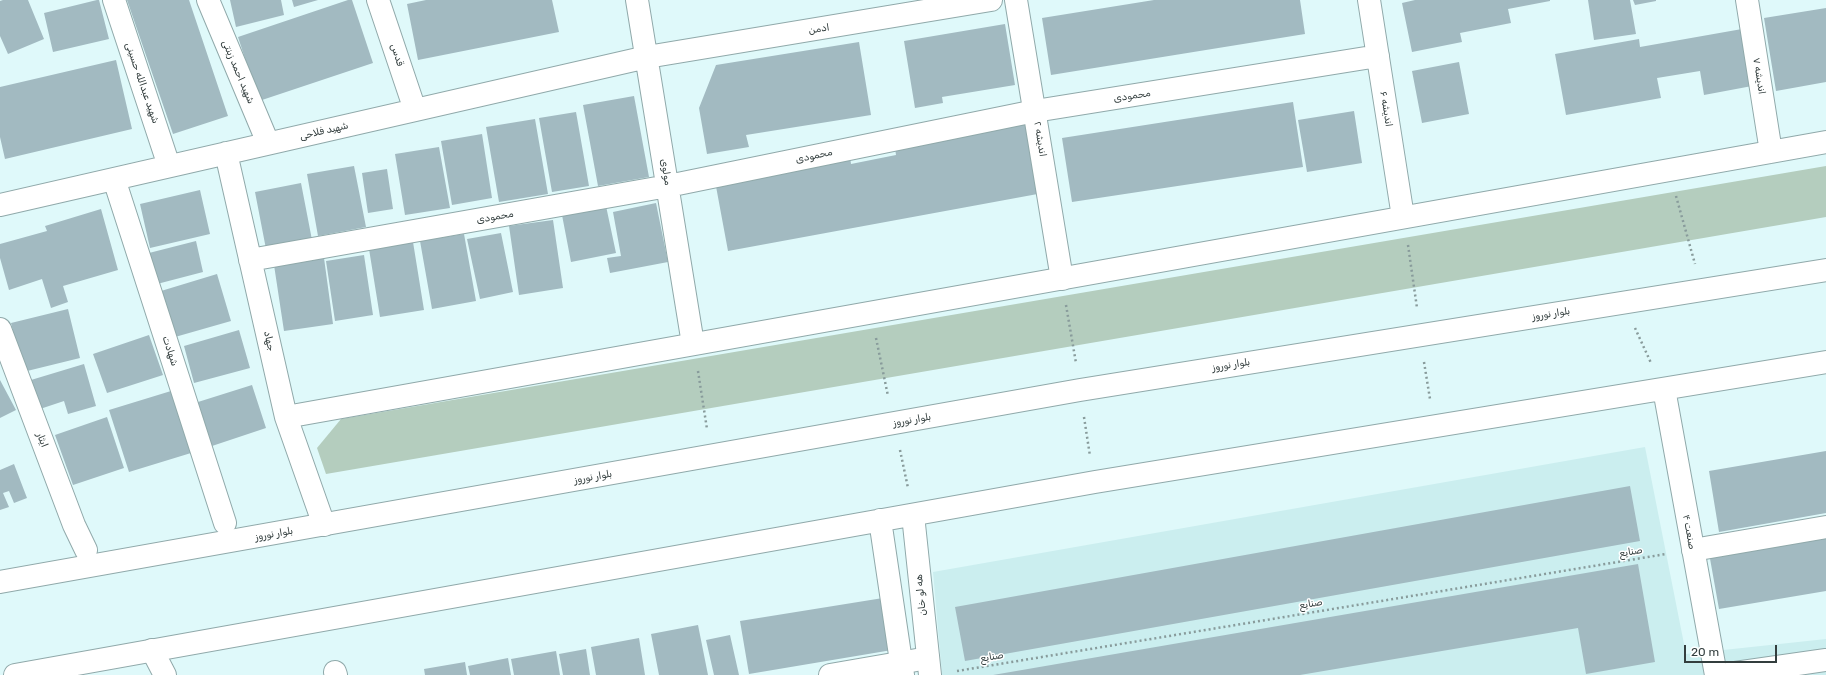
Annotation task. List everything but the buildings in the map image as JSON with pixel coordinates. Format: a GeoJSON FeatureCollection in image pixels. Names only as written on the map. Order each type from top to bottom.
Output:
{"type":"FeatureCollection","features":[{"type":"Feature","properties":{"kind":"street","name":"شهید عبدالله حسینی"},"geometry":{"type":"LineString","coordinates":[[114,0],[170,166]]}},
{"type":"Feature","properties":{"kind":"street","name":"شهید احمد زینتی"},"geometry":{"type":"LineString","coordinates":[[208,0],[268,143]]}},
{"type":"Feature","properties":{"kind":"street","name":"قدس"},"geometry":{"type":"LineString","coordinates":[[378,0],[415,110]]}},
{"type":"Feature","properties":{"kind":"street","name":"مولوی"},"geometry":{"type":"LineString","coordinates":[[637,0],[648,57],[693,344]]}},
{"type":"Feature","properties":{"kind":"street","name":"ادمن"},"geometry":{"type":"LineString","coordinates":[[648,57],[991,0]]}},
{"type":"Feature","properties":{"kind":"street","name":"اندیشه ۲"},"geometry":{"type":"LineString","coordinates":[[1016,0],[1062,279]]}},
{"type":"Feature","properties":{"kind":"street","name":"اندیشه ۶"},"geometry":{"type":"LineString","coordinates":[[1368,0],[1404,217]]}},
{"type":"Feature","properties":{"kind":"street","name":"اندیشه ۷"},"geometry":{"type":"LineString","coordinates":[[1747,0],[1771,152]]}},
{"type":"Feature","properties":{"kind":"street","name":"محمودی"},"geometry":{"type":"LineString","coordinates":[[250,260],[668,186],[1035,111],[1378,56]]}},
{"type":"Feature","properties":{"kind":"street","name":"شهید فلاحی"},"geometry":{"type":"LineString","coordinates":[[0,205],[648,57]]}},
{"type":"Feature","properties":{"kind":"street"},"geometry":{"type":"LineString","coordinates":[[286,417],[1826,142]]}},
{"type":"Feature","properties":{"kind":"street","name":"جهاد"},"geometry":{"type":"LineString","coordinates":[[226,153],[286,417],[324,525]]}},
{"type":"Feature","properties":{"kind":"street","name":"شهادت"},"geometry":{"type":"LineString","coordinates":[[114,179],[225,523]]}},
{"type":"Feature","properties":{"kind":"street","name":"بلوار نوروز"},"geometry":{"type":"LineString","coordinates":[[0,582],[1080,390],[1826,270]]}},
{"type":"Feature","properties":{"kind":"street","name":"ایثار"},"geometry":{"type":"LineString","coordinates":[[0,329],[74,525],[86,550]]}},
{"type":"Feature","properties":{"kind":"street"},"geometry":{"type":"LineString","coordinates":[[20,675],[152,650],[1110,480],[1826,362]]}},
{"type":"Feature","properties":{"kind":"street","name":"صنعت ۴"},"geometry":{"type":"LineString","coordinates":[[1664,389],[1716,675]]}},
{"type":"Feature","properties":{"kind":"street","name":"هه لو خان"},"geometry":{"type":"LineString","coordinates":[[913,515],[929,666]]}},
{"type":"Feature","properties":{"kind":"street"},"geometry":{"type":"LineString","coordinates":[[880,520],[902,668]]}},
{"type":"Feature","properties":{"kind":"street"},"geometry":{"type":"LineString","coordinates":[[1693,550],[1826,527]]}},
{"type":"Feature","properties":{"kind":"street"},"geometry":{"type":"LineString","coordinates":[[152,650],[165,675]]}},
{"type":"Feature","properties":{"kind":"street"},"geometry":{"type":"LineString","coordinates":[[1721,675],[1826,660]]}},
{"type":"Feature","properties":{"kind":"street"},"geometry":{"type":"LineString","coordinates":[[830,675],[929,666]]}},
{"type":"Feature","properties":{"kind":"path"},"geometry":{"type":"LineString","coordinates":[[1669,170],[1702,290]]}},
{"type":"Feature","properties":{"kind":"path"},"geometry":{"type":"LineString","coordinates":[[1622,302],[1664,389]]}},
{"type":"Feature","properties":{"kind":"path"},"geometry":{"type":"LineString","coordinates":[[693,344],[711,456]]}},
{"type":"Feature","properties":{"kind":"path","name":"صنایع"},"geometry":{"type":"LineString","coordinates":[[956,671],[1693,550]]}},
{"type":"Feature","properties":{"kind":"shaded area"},"geometry":{"type":"Polygon","coordinates":[[[1645,447],[1686,654],[1826,639],[1826,675],[942,675],[933,572],[1645,447]]]}},
{"type":"Feature","properties":{"kind":"green space"},"geometry":{"type":"Polygon","coordinates":[[[1826,166],[1826,217],[326,474],[317,448],[341,419],[1826,166]]]}}]}
